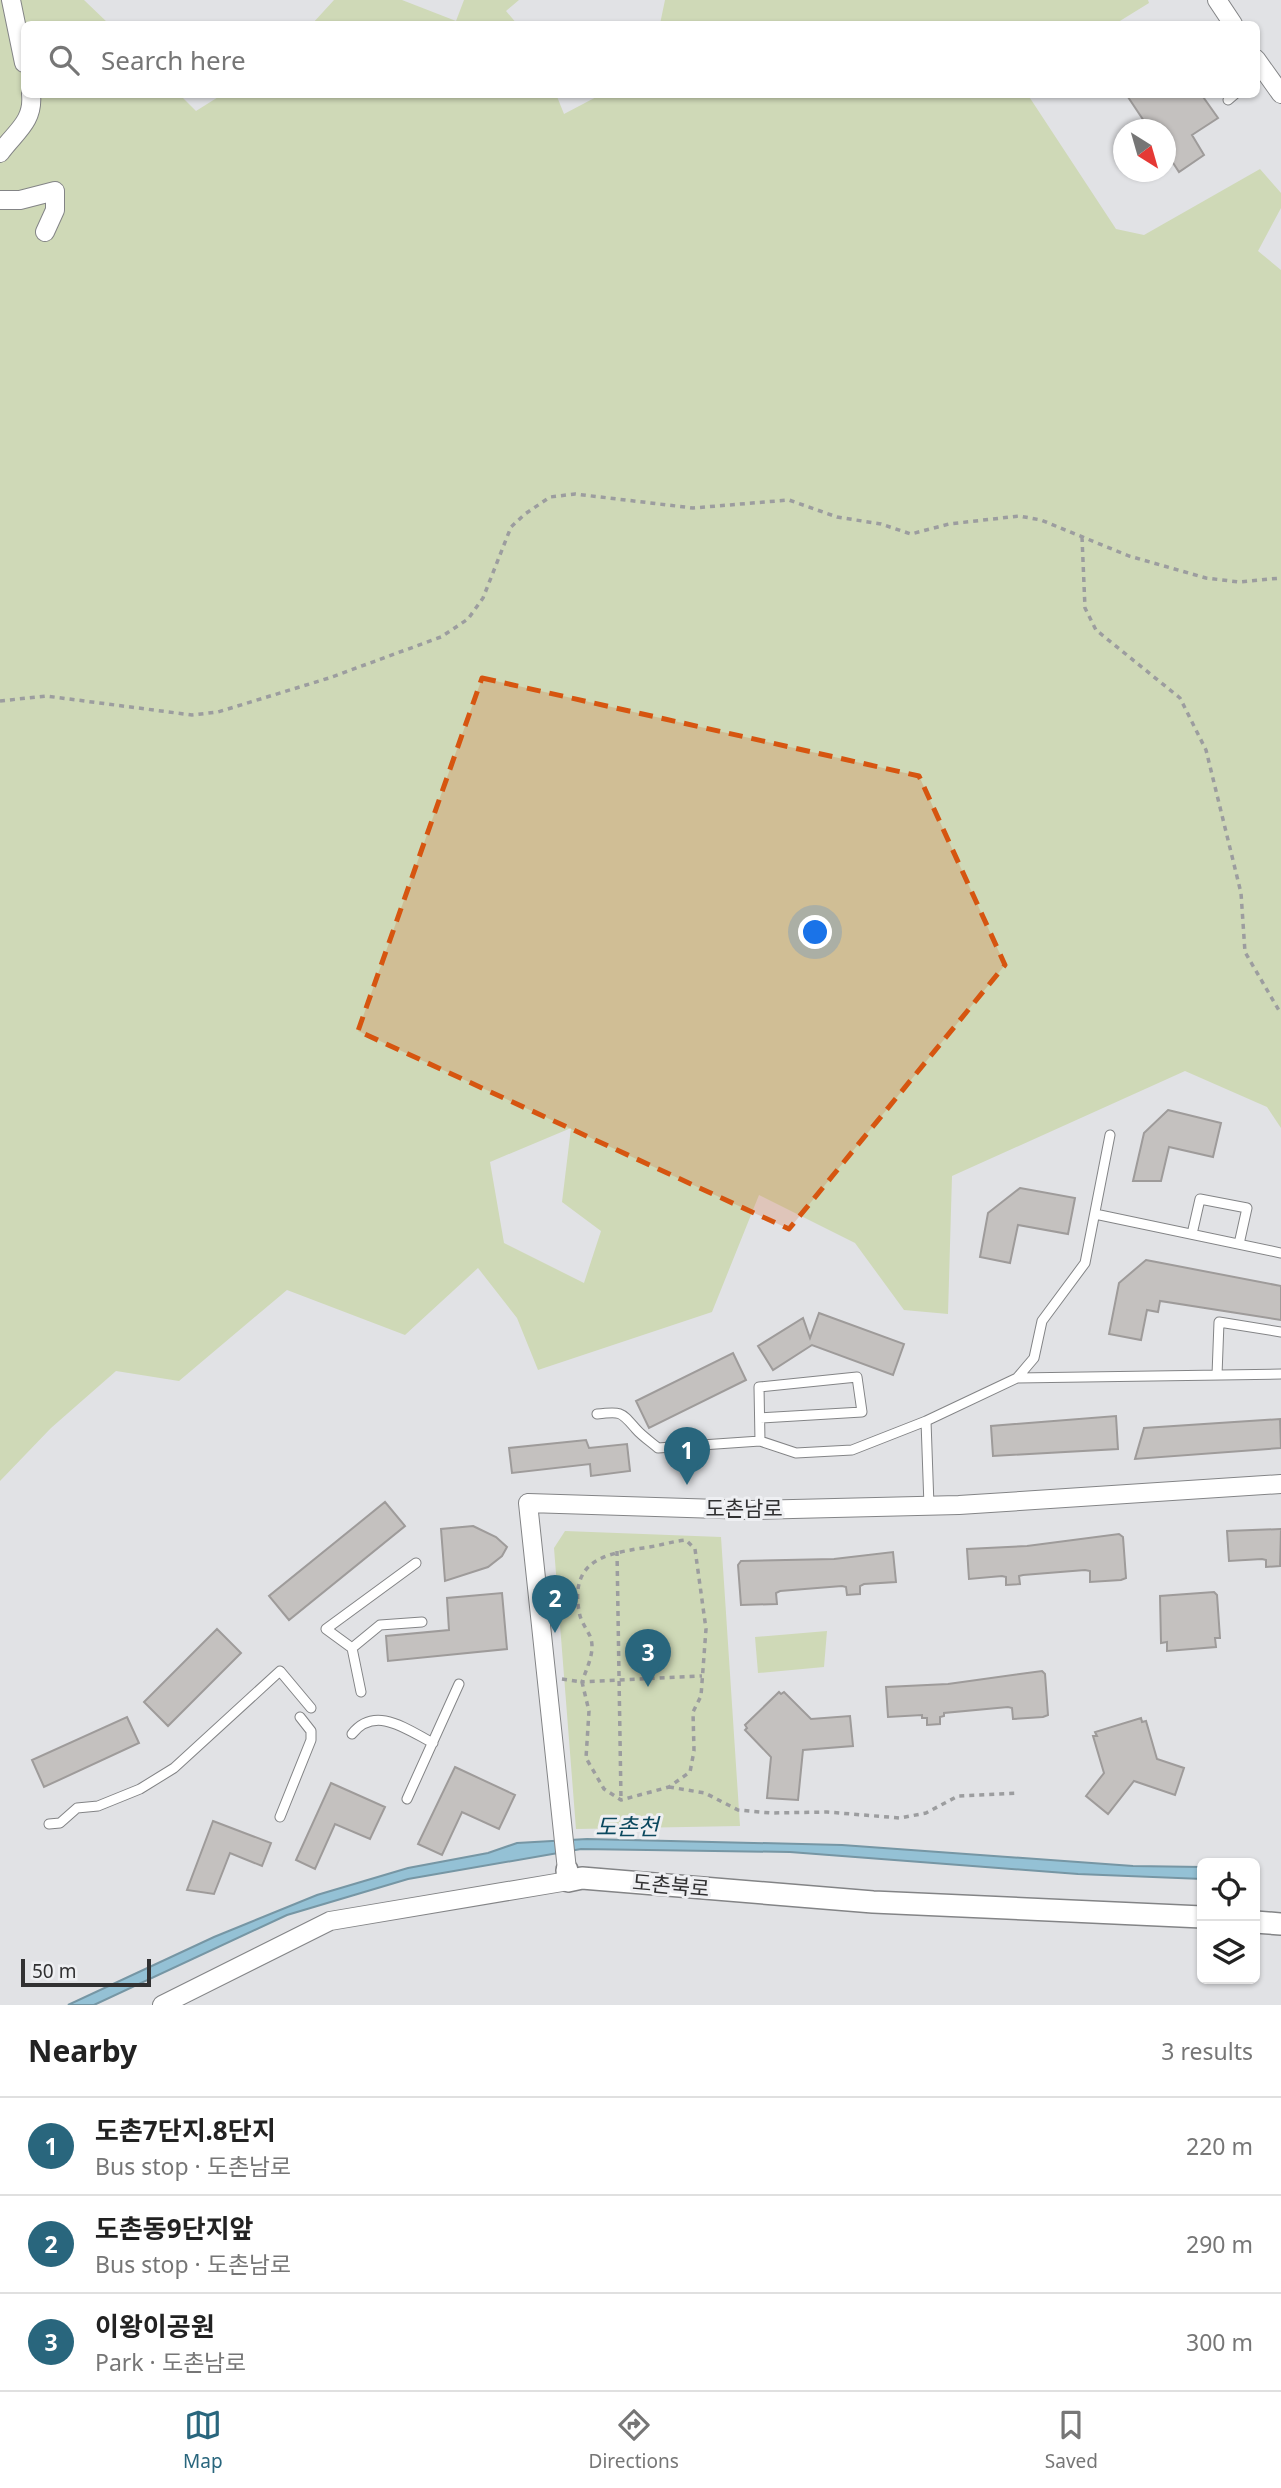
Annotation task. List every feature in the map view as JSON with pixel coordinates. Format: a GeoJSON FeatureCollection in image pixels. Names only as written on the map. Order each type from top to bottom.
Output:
{"type":"FeatureCollection","features":[{"type":"Feature","properties":{"kind":"street"},"geometry":{"type":"LineString","coordinates":[[11,0],[21,48]]}},
{"type":"Feature","properties":{"kind":"street"},"geometry":{"type":"LineString","coordinates":[[1217,0],[1231,21]]}},
{"type":"Feature","properties":{"kind":"street"},"geometry":{"type":"LineString","coordinates":[[1260,71],[1281,94]]}},
{"type":"Feature","properties":{"kind":"street"},"geometry":{"type":"LineString","coordinates":[[0,153],[27,123],[33,107],[32,98]]}},
{"type":"Feature","properties":{"kind":"street"},"geometry":{"type":"LineString","coordinates":[[0,200],[20,200],[55,191],[55,210],[45,232]]}},
{"type":"Feature","properties":{"kind":"street","name":"도촌남로"},"geometry":{"type":"LineString","coordinates":[[567,1875],[528,1503],[751,1510],[929,1506],[1281,1484]]}},
{"type":"Feature","properties":{"kind":"street","name":"도촌북로"},"geometry":{"type":"LineString","coordinates":[[162,2005],[330,1921],[567,1875],[873,1902],[1197,1917]]}},
{"type":"Feature","properties":{"kind":"street"},"geometry":{"type":"LineString","coordinates":[[1260,1922],[1281,1924]]}},
{"type":"Feature","properties":{"kind":"lane"},"geometry":{"type":"LineString","coordinates":[[597,1414],[617,1412],[629,1417],[636,1429],[658,1448],[760,1441],[796,1453],[852,1450],[926,1421],[1017,1378],[1034,1358],[1042,1321],[1085,1263],[1110,1135]]}},
{"type":"Feature","properties":{"kind":"lane"},"geometry":{"type":"LineString","coordinates":[[1192,1234],[1200,1199],[1247,1208],[1239,1244]]}},
{"type":"Feature","properties":{"kind":"lane"},"geometry":{"type":"LineString","coordinates":[[1095,1214],[1281,1253]]}},
{"type":"Feature","properties":{"kind":"lane"},"geometry":{"type":"LineString","coordinates":[[1217,1375],[1219,1322],[1281,1332]]}},
{"type":"Feature","properties":{"kind":"lane"},"geometry":{"type":"LineString","coordinates":[[1017,1378],[1281,1374]]}},
{"type":"Feature","properties":{"kind":"lane"},"geometry":{"type":"LineString","coordinates":[[760,1418],[862,1412],[858,1377],[759,1387],[760,1441]]}},
{"type":"Feature","properties":{"kind":"lane"},"geometry":{"type":"LineString","coordinates":[[926,1421],[929,1506]]}},
{"type":"Feature","properties":{"kind":"lane"},"geometry":{"type":"LineString","coordinates":[[361,1692],[352,1648],[326,1629],[416,1563]]}},
{"type":"Feature","properties":{"kind":"lane"},"geometry":{"type":"LineString","coordinates":[[352,1648],[380,1625],[422,1622]]}},
{"type":"Feature","properties":{"kind":"lane"},"geometry":{"type":"LineString","coordinates":[[49,1824],[60,1822],[77,1808],[98,1805],[140,1789],[174,1768],[280,1671],[312,1708]]}},
{"type":"Feature","properties":{"kind":"lane"},"geometry":{"type":"LineString","coordinates":[[407,1799],[459,1684]]}},
{"type":"Feature","properties":{"kind":"lane"},"geometry":{"type":"LineString","coordinates":[[279,1817],[312,1740],[311,1731],[300,1717]]}},
{"type":"Feature","properties":{"kind":"lane"},"geometry":{"type":"LineString","coordinates":[[352,1734],[360,1724],[371,1719],[382,1720],[433,1743]]}},
{"type":"Feature","properties":{"kind":"path"},"geometry":{"type":"LineString","coordinates":[[0,701],[46,696],[192,715],[219,712],[329,678],[441,637],[468,619],[483,598],[512,527],[524,514],[550,497],[575,494],[693,508],[789,500],[837,517],[881,524],[911,534],[948,524],[1018,516],[1041,520],[1129,556],[1206,578],[1239,582],[1281,578]]}},
{"type":"Feature","properties":{"kind":"path"},"geometry":{"type":"LineString","coordinates":[[1082,537],[1085,608],[1096,630],[1180,698],[1206,750],[1241,893],[1245,952],[1281,1014]]}},
{"type":"Feature","properties":{"kind":"path"},"geometry":{"type":"LineString","coordinates":[[686,1540],[695,1549],[706,1629],[702,1676],[701,1696],[693,1712],[694,1751],[690,1772],[669,1787],[621,1800],[604,1789],[586,1758],[589,1711],[582,1682],[592,1647],[579,1613],[578,1590],[582,1576],[593,1562],[617,1551],[686,1540]]}},
{"type":"Feature","properties":{"kind":"path"},"geometry":{"type":"LineString","coordinates":[[617,1551],[621,1800]]}},
{"type":"Feature","properties":{"kind":"path"},"geometry":{"type":"LineString","coordinates":[[546,1676],[582,1682],[702,1676]]}},
{"type":"Feature","properties":{"kind":"path"},"geometry":{"type":"LineString","coordinates":[[669,1787],[705,1793],[738,1810],[771,1813],[827,1812],[900,1818],[926,1813],[958,1796],[1017,1793]]}},
{"type":"Feature","properties":{"kind":"highlighted area"},"geometry":{"type":"Polygon","coordinates":[[[482,678],[919,776],[1005,965],[789,1229],[358,1031],[482,678]]]}},
{"type":"Feature","properties":{"kind":"green space"},"geometry":{"type":"Polygon","coordinates":[[[0,0],[84,0],[106,21],[21,21],[21,98],[183,98],[196,111],[217,98],[558,98],[564,114],[594,98],[1030,98],[1116,229],[1144,235],[1260,169],[1281,193],[1281,208],[1258,251],[1281,270],[1281,1128],[1267,1107],[1185,1071],[952,1176],[948,1314],[904,1310],[855,1243],[759,1195],[712,1312],[538,1370],[517,1318],[478,1268],[405,1335],[287,1290],[179,1381],[116,1371],[51,1428],[0,1481],[0,0]],[[571,1128],[490,1162],[504,1243],[584,1283],[601,1231],[562,1202],[571,1128]]]}},
{"type":"Feature","properties":{"kind":"green space"},"geometry":{"type":"Polygon","coordinates":[[[334,0],[402,0],[456,21],[315,21],[334,0]]]}},
{"type":"Feature","properties":{"kind":"green space"},"geometry":{"type":"Polygon","coordinates":[[[464,0],[519,0],[506,11],[514,21],[456,21],[464,0]]]}},
{"type":"Feature","properties":{"kind":"green space"},"geometry":{"type":"Polygon","coordinates":[[[665,0],[1148,0],[1149,3],[1120,21],[661,21],[665,0]]]}},
{"type":"Feature","properties":{"kind":"green space"},"geometry":{"type":"Polygon","coordinates":[[[565,1531],[721,1537],[740,1826],[576,1829],[554,1548],[565,1531]]]}},
{"type":"Feature","properties":{"kind":"green space"},"geometry":{"type":"Polygon","coordinates":[[[827,1631],[824,1667],[758,1673],[755,1637],[827,1631]]]}},
{"type":"Feature","properties":{"kind":"water"},"geometry":{"type":"Polygon","coordinates":[[[587,1839],[842,1845],[1133,1866],[1197,1867],[1197,1879],[1078,1874],[790,1852],[581,1849],[408,1879],[287,1915],[94,2005],[68,2005],[214,1937],[317,1895],[408,1868],[488,1853],[517,1843],[587,1839]]]}},
{"type":"Feature","properties":{"kind":"building"},"geometry":{"type":"Polygon","coordinates":[[[1129,98],[1204,98],[1218,118],[1192,135],[1204,155],[1179,172],[1176,167],[1176,119],[1143,119],[1129,98]]]}},
{"type":"Feature","properties":{"kind":"building"},"geometry":{"type":"Polygon","coordinates":[[[1168,1110],[1221,1123],[1213,1157],[1169,1147],[1161,1181],[1133,1181],[1144,1133],[1168,1110]]]}},
{"type":"Feature","properties":{"kind":"building"},"geometry":{"type":"Polygon","coordinates":[[[1020,1188],[1075,1198],[1068,1234],[1018,1225],[1010,1263],[980,1257],[988,1213],[1020,1188]]]}},
{"type":"Feature","properties":{"kind":"building"},"geometry":{"type":"Polygon","coordinates":[[[1146,1260],[1281,1286],[1281,1320],[1160,1301],[1158,1312],[1147,1310],[1141,1340],[1109,1334],[1119,1283],[1146,1260]]]}},
{"type":"Feature","properties":{"kind":"building"},"geometry":{"type":"Polygon","coordinates":[[[819,1313],[904,1344],[893,1375],[812,1345],[773,1370],[758,1346],[803,1318],[810,1338],[819,1313]]]}},
{"type":"Feature","properties":{"kind":"building"},"geometry":{"type":"Polygon","coordinates":[[[733,1353],[746,1380],[649,1428],[636,1401],[733,1353]]]}},
{"type":"Feature","properties":{"kind":"building"},"geometry":{"type":"Polygon","coordinates":[[[1116,1416],[1118,1449],[993,1456],[991,1426],[1116,1416]]]}},
{"type":"Feature","properties":{"kind":"building"},"geometry":{"type":"Polygon","coordinates":[[[1280,1419],[1281,1448],[1135,1459],[1144,1428],[1280,1419]]]}},
{"type":"Feature","properties":{"kind":"building"},"geometry":{"type":"Polygon","coordinates":[[[586,1440],[589,1448],[627,1444],[630,1471],[591,1476],[590,1464],[512,1473],[509,1448],[586,1440]]]}},
{"type":"Feature","properties":{"kind":"building"},"geometry":{"type":"Polygon","coordinates":[[[385,1502],[405,1526],[289,1620],[269,1596],[385,1502]]]}},
{"type":"Feature","properties":{"kind":"building"},"geometry":{"type":"Polygon","coordinates":[[[473,1526],[496,1537],[507,1547],[502,1556],[488,1567],[445,1581],[441,1529],[473,1526]]]}},
{"type":"Feature","properties":{"kind":"building"},"geometry":{"type":"Polygon","coordinates":[[[1281,1529],[1280,1566],[1266,1567],[1266,1560],[1262,1559],[1229,1561],[1227,1531],[1281,1529]]]}},
{"type":"Feature","properties":{"kind":"building"},"geometry":{"type":"Polygon","coordinates":[[[1119,1534],[1123,1537],[1126,1578],[1121,1580],[1090,1582],[1090,1571],[1085,1570],[1023,1575],[1019,1576],[1020,1584],[1006,1585],[1006,1577],[1002,1576],[969,1579],[967,1549],[1027,1546],[1119,1534]]]}},
{"type":"Feature","properties":{"kind":"building"},"geometry":{"type":"Polygon","coordinates":[[[893,1552],[896,1582],[864,1584],[860,1586],[860,1594],[847,1595],[846,1587],[842,1586],[780,1591],[776,1593],[777,1604],[741,1605],[738,1565],[741,1561],[834,1559],[893,1552]]]}},
{"type":"Feature","properties":{"kind":"building"},"geometry":{"type":"Polygon","coordinates":[[[1214,1592],[1217,1595],[1220,1638],[1215,1638],[1216,1647],[1167,1651],[1167,1642],[1161,1643],[1160,1596],[1214,1592]]]}},
{"type":"Feature","properties":{"kind":"building"},"geometry":{"type":"Polygon","coordinates":[[[502,1593],[507,1649],[388,1661],[386,1636],[449,1630],[447,1598],[502,1593]]]}},
{"type":"Feature","properties":{"kind":"building"},"geometry":{"type":"Polygon","coordinates":[[[217,1629],[241,1653],[168,1726],[144,1702],[217,1629]]]}},
{"type":"Feature","properties":{"kind":"building"},"geometry":{"type":"Polygon","coordinates":[[[1042,1671],[1045,1674],[1048,1715],[1043,1717],[1013,1719],[1012,1708],[1008,1707],[944,1713],[944,1716],[940,1717],[940,1724],[927,1725],[927,1718],[922,1718],[922,1715],[888,1717],[886,1687],[948,1684],[1042,1671]]]}},
{"type":"Feature","properties":{"kind":"building"},"geometry":{"type":"Polygon","coordinates":[[[779,1692],[784,1692],[811,1719],[850,1716],[853,1746],[803,1750],[798,1800],[767,1798],[771,1757],[745,1730],[745,1725],[779,1692]]]}},
{"type":"Feature","properties":{"kind":"building"},"geometry":{"type":"Polygon","coordinates":[[[127,1717],[139,1743],[44,1787],[32,1760],[127,1717]]]}},
{"type":"Feature","properties":{"kind":"building"},"geometry":{"type":"Polygon","coordinates":[[[1141,1718],[1142,1722],[1146,1721],[1157,1759],[1184,1768],[1175,1795],[1134,1781],[1108,1814],[1086,1796],[1104,1773],[1093,1736],[1097,1736],[1095,1732],[1141,1718]]]}},
{"type":"Feature","properties":{"kind":"building"},"geometry":{"type":"Polygon","coordinates":[[[455,1767],[515,1795],[499,1829],[462,1812],[442,1855],[418,1844],[455,1767]]]}},
{"type":"Feature","properties":{"kind":"building"},"geometry":{"type":"Polygon","coordinates":[[[331,1783],[385,1807],[370,1839],[335,1824],[315,1869],[296,1860],[331,1783]]]}},
{"type":"Feature","properties":{"kind":"building"},"geometry":{"type":"Polygon","coordinates":[[[213,1821],[271,1843],[262,1866],[230,1853],[214,1894],[187,1890],[213,1821]]]}},
{"type":"Feature","properties":{"kind":"place","name":"도촌7단지.8단지"},"geometry":{"type":"Point","coordinates":[687,1485]}},
{"type":"Feature","properties":{"kind":"place","name":"도촌동9단지앞"},"geometry":{"type":"Point","coordinates":[555,1633]}},
{"type":"Feature","properties":{"kind":"place","name":"이왕이공원"},"geometry":{"type":"Point","coordinates":[648,1687]}},
{"type":"Feature","properties":{"kind":"water label","name":"도촌천"},"geometry":{"type":"Point","coordinates":[627,1826]}}]}
